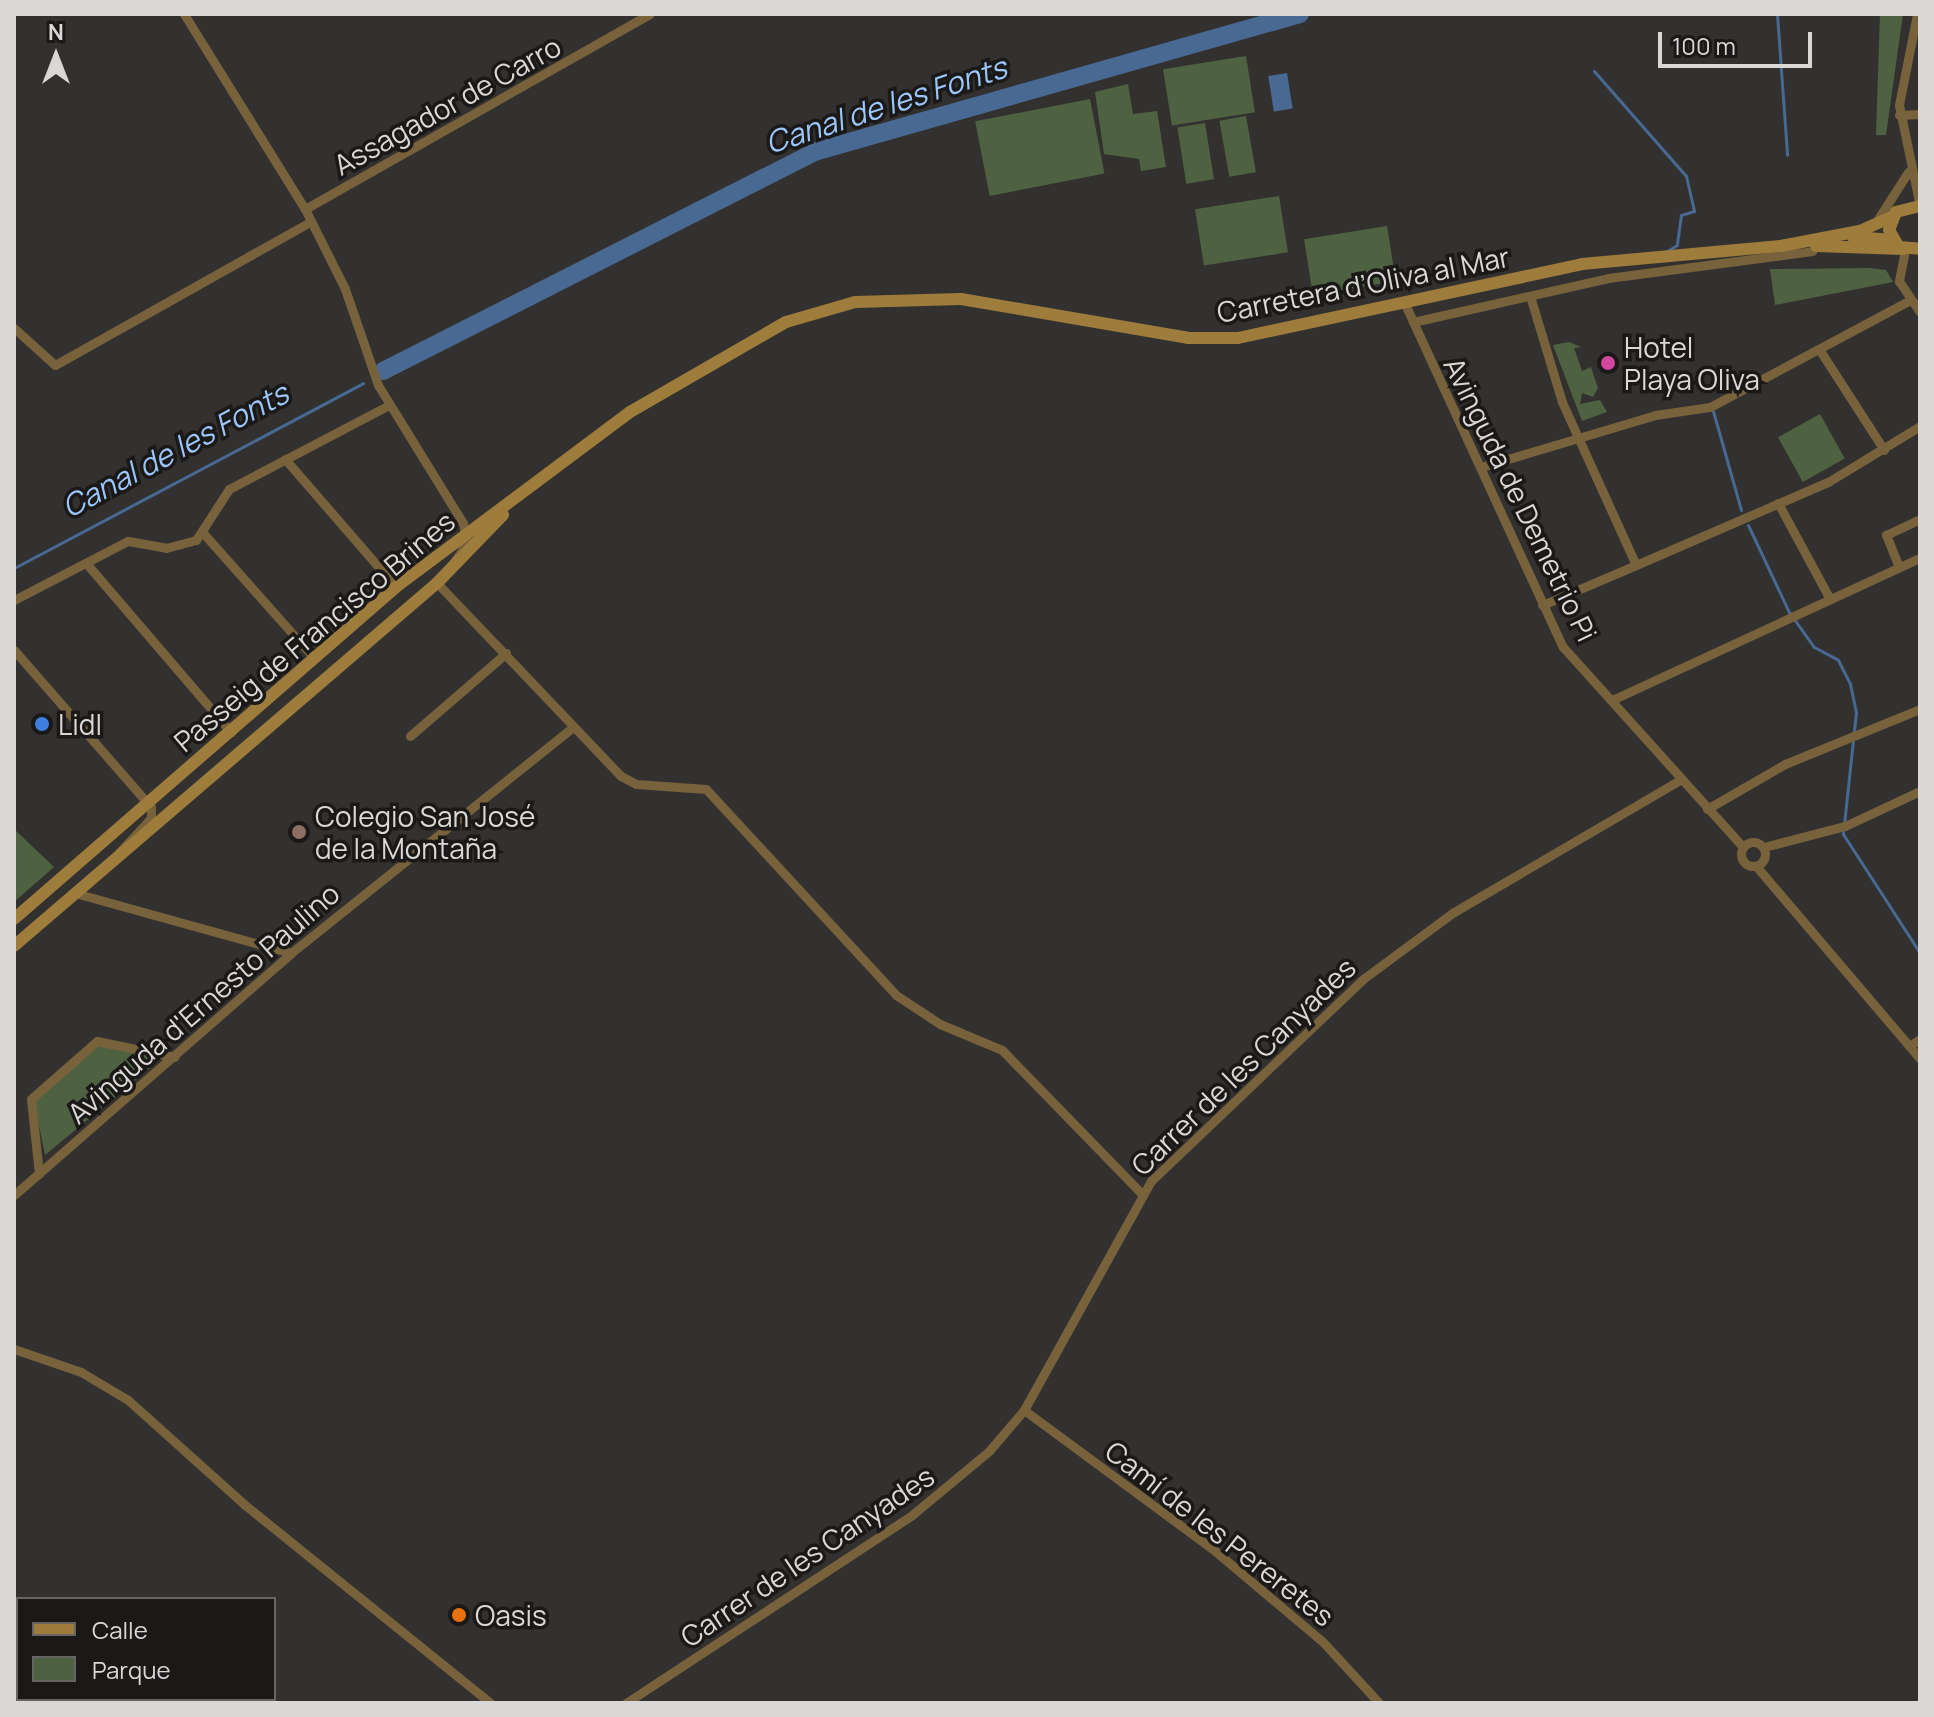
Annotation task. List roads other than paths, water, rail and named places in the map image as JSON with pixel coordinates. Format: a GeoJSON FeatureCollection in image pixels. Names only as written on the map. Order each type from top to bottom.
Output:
{"type":"FeatureCollection","features":[{"type":"Feature","properties":{"kind":"street"},"geometry":{"type":"LineString","coordinates":[[184,14],[305,209],[345,289],[370,369],[467,533],[442,577]]}},
{"type":"Feature","properties":{"kind":"street","name":"Assagador de Carro"},"geometry":{"type":"LineString","coordinates":[[305,209],[650,14]]}},
{"type":"Feature","properties":{"kind":"street"},"geometry":{"type":"LineString","coordinates":[[1781,246],[1826,238],[1920,206],[1908,172],[1899,115],[1917,14]]}},
{"type":"Feature","properties":{"kind":"street"},"geometry":{"type":"LineString","coordinates":[[1899,115],[1920,114]]}},
{"type":"Feature","properties":{"kind":"street"},"geometry":{"type":"LineString","coordinates":[[1908,172],[1896,213],[1909,249],[1898,276],[1920,312]]}},
{"type":"Feature","properties":{"kind":"street"},"geometry":{"type":"LineString","coordinates":[[1826,238],[1882,217],[1908,172]]}},
{"type":"Feature","properties":{"kind":"street"},"geometry":{"type":"LineString","coordinates":[[14,328],[55,365],[310,222]]}},
{"type":"Feature","properties":{"kind":"street"},"geometry":{"type":"LineString","coordinates":[[1826,238],[1909,249]]}},
{"type":"Feature","properties":{"kind":"street"},"geometry":{"type":"LineString","coordinates":[[1781,246],[1909,249]]}},
{"type":"Feature","properties":{"kind":"street","name":"Carretera d’Oliva al Mar"},"geometry":{"type":"LineString","coordinates":[[547,475],[719,354],[786,322],[855,302],[997,302],[1218,340],[1664,253],[1781,246]]}},
{"type":"Feature","properties":{"kind":"street"},"geometry":{"type":"LineString","coordinates":[[1413,322],[1530,296],[1812,251]]}},
{"type":"Feature","properties":{"kind":"street"},"geometry":{"type":"LineString","coordinates":[[1530,296],[1578,436],[1636,565]]}},
{"type":"Feature","properties":{"kind":"street"},"geometry":{"type":"LineString","coordinates":[[1481,467],[1578,436],[1710,407],[1910,300]]}},
{"type":"Feature","properties":{"kind":"street","name":"Avinguda de Demetrio Pi"},"geometry":{"type":"LineString","coordinates":[[1404,302],[1542,605],[1571,658],[1612,700],[1678,781],[1743,847],[1742,859],[1756,866]]}},
{"type":"Feature","properties":{"kind":"street"},"geometry":{"type":"LineString","coordinates":[[1819,349],[1884,450]]}},
{"type":"Feature","properties":{"kind":"street"},"geometry":{"type":"LineString","coordinates":[[14,600],[128,541],[173,547],[204,534],[225,492],[389,405]]}},
{"type":"Feature","properties":{"kind":"street"},"geometry":{"type":"LineString","coordinates":[[1542,605],[1778,503],[1884,450],[1920,426]]}},
{"type":"Feature","properties":{"kind":"street"},"geometry":{"type":"LineString","coordinates":[[285,459],[396,587]]}},
{"type":"Feature","properties":{"kind":"street","name":"Passeig de Francisco Brines"},"geometry":{"type":"LineString","coordinates":[[14,919],[396,587],[547,475]]}},
{"type":"Feature","properties":{"kind":"street","name":"Passeig de Francisco Brines"},"geometry":{"type":"LineString","coordinates":[[14,946],[442,577],[547,475]]}},
{"type":"Feature","properties":{"kind":"street"},"geometry":{"type":"LineString","coordinates":[[1778,503],[1830,599]]}},
{"type":"Feature","properties":{"kind":"street"},"geometry":{"type":"LineString","coordinates":[[1899,567],[1886,535],[1920,519]]}},
{"type":"Feature","properties":{"kind":"street"},"geometry":{"type":"LineString","coordinates":[[204,534],[314,658]]}},
{"type":"Feature","properties":{"kind":"street"},"geometry":{"type":"LineString","coordinates":[[1612,700],[1920,558]]}},
{"type":"Feature","properties":{"kind":"street"},"geometry":{"type":"LineString","coordinates":[[433,560],[442,577],[506,653],[573,727],[630,782],[706,789],[896,995],[940,1024],[1002,1050],[1142,1194]]}},
{"type":"Feature","properties":{"kind":"street"},"geometry":{"type":"LineString","coordinates":[[86,563],[231,732]]}},
{"type":"Feature","properties":{"kind":"street"},"geometry":{"type":"LineString","coordinates":[[421,568],[442,577]]}},
{"type":"Feature","properties":{"kind":"street"},"geometry":{"type":"LineString","coordinates":[[14,650],[147,803],[151,818],[111,861]]}},
{"type":"Feature","properties":{"kind":"street"},"geometry":{"type":"LineString","coordinates":[[410,736],[506,653]]}},
{"type":"Feature","properties":{"kind":"street"},"geometry":{"type":"LineString","coordinates":[[1707,809],[1773,770],[1920,709]]}},
{"type":"Feature","properties":{"kind":"street","name":"Avinguda d'Ernesto Paulino"},"geometry":{"type":"LineString","coordinates":[[14,1195],[291,953],[573,727]]}},
{"type":"Feature","properties":{"kind":"street","name":"Carrer de les Canyades"},"geometry":{"type":"LineString","coordinates":[[626,1703],[912,1515],[957,1481],[1024,1410],[1142,1194],[1196,1134],[1392,955],[1678,781]]}},
{"type":"Feature","properties":{"kind":"street"},"geometry":{"type":"LineString","coordinates":[[1764,847],[1844,826],[1920,791]]}},
{"type":"Feature","properties":{"kind":"street"},"geometry":{"type":"LineString","coordinates":[[1743,847],[1756,841],[1764,847]]}},
{"type":"Feature","properties":{"kind":"street"},"geometry":{"type":"LineString","coordinates":[[1764,847],[1756,866],[1920,1059]]}},
{"type":"Feature","properties":{"kind":"street"},"geometry":{"type":"LineString","coordinates":[[75,893],[291,953]]}},
{"type":"Feature","properties":{"kind":"street"},"geometry":{"type":"LineString","coordinates":[[1909,1046],[1920,1039]]}},
{"type":"Feature","properties":{"kind":"street"},"geometry":{"type":"LineString","coordinates":[[39,1174],[31,1099],[97,1041],[174,1057]]}},
{"type":"Feature","properties":{"kind":"street"},"geometry":{"type":"LineString","coordinates":[[14,1349],[81,1372],[128,1400],[245,1505],[490,1703]]}},
{"type":"Feature","properties":{"kind":"street","name":"Camí de les Pereretes"},"geometry":{"type":"LineString","coordinates":[[1024,1410],[1215,1551],[1323,1642],[1379,1703]]}},
{"type":"Feature","properties":{"kind":"water"},"geometry":{"type":"Polygon","coordinates":[[[1287,73],[1293,109],[1274,112],[1268,76],[1287,73]]]}},
{"type":"Feature","properties":{"kind":"waterway","name":"Canal de les Fonts"},"geometry":{"type":"LineString","coordinates":[[383,371],[814,152],[1300,14]]}},
{"type":"Feature","properties":{"kind":"waterway"},"geometry":{"type":"LineString","coordinates":[[1777,14],[1787,155]]}},
{"type":"Feature","properties":{"kind":"waterway"},"geometry":{"type":"LineString","coordinates":[[1594,71],[1686,176],[1694,211],[1681,215],[1677,245],[1667,251]]}},
{"type":"Feature","properties":{"kind":"waterway","name":"Canal de les Fonts"},"geometry":{"type":"LineString","coordinates":[[14,568],[363,383]]}},
{"type":"Feature","properties":{"kind":"waterway"},"geometry":{"type":"LineString","coordinates":[[1713,411],[1741,510]]}},
{"type":"Feature","properties":{"kind":"waterway"},"geometry":{"type":"LineString","coordinates":[[1748,525],[1789,612],[1814,647],[1838,660],[1850,684],[1856,712],[1843,834],[1920,953]]}},
{"type":"Feature","properties":{"kind":"place","name":"Hotel Playa Oliva"},"geometry":{"type":"Point","coordinates":[1608,363]}},
{"type":"Feature","properties":{"kind":"place","name":"Lidl"},"geometry":{"type":"Point","coordinates":[42,724]}},
{"type":"Feature","properties":{"kind":"place","name":"Colegio San José de la Montaña"},"geometry":{"type":"Point","coordinates":[299,832]}},
{"type":"Feature","properties":{"kind":"place","name":"Oasis"},"geometry":{"type":"Point","coordinates":[459,1615]}}]}
